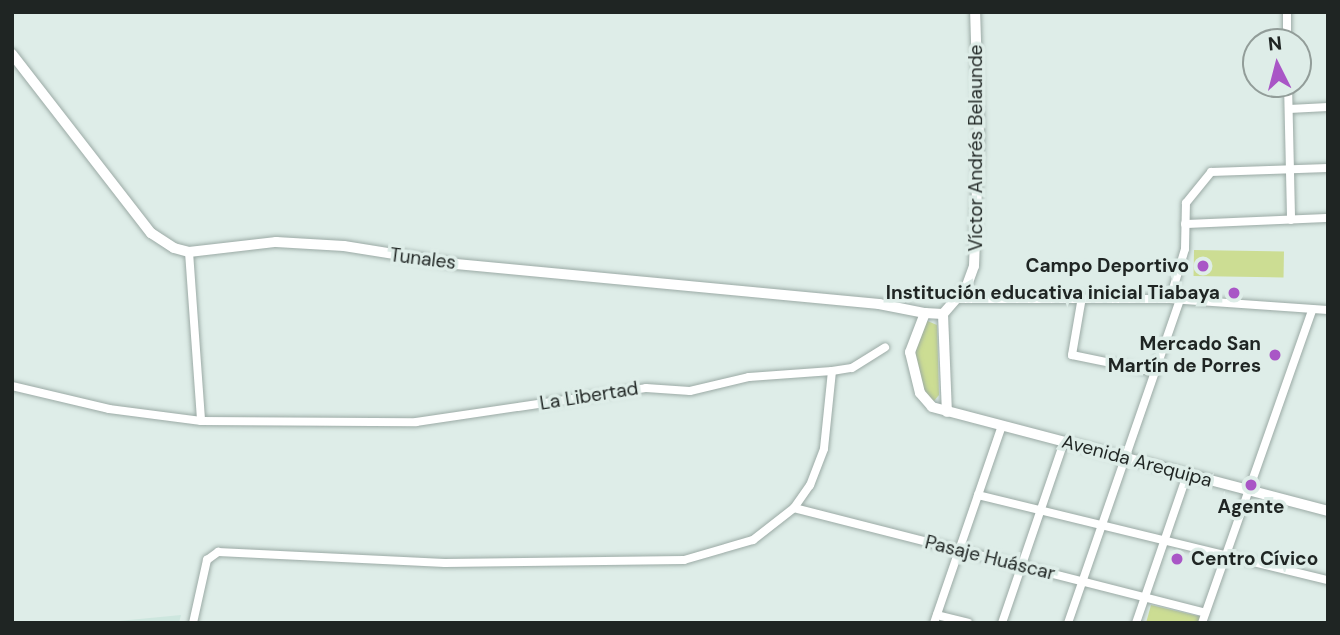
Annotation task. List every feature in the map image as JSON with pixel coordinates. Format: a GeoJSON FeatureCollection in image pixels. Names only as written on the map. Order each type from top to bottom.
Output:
{"type":"FeatureCollection","features":[{"type":"Feature","properties":{"kind":"main road","name":"Víctor Andrés Belaunde"},"geometry":{"type":"LineString","coordinates":[[943,314],[958,299],[974,266],[978,234],[975,12]]}},
{"type":"Feature","properties":{"kind":"main road"},"geometry":{"type":"LineString","coordinates":[[925,313],[943,314],[947,412]]}},
{"type":"Feature","properties":{"kind":"main road","name":"Avenida Arequipa"},"geometry":{"type":"LineString","coordinates":[[925,313],[911,357],[920,393],[932,407],[1328,512]]}},
{"type":"Feature","properties":{"kind":"street"},"geometry":{"type":"LineString","coordinates":[[12,54],[151,233],[162,242],[189,252],[201,421]]}},
{"type":"Feature","properties":{"kind":"street"},"geometry":{"type":"LineString","coordinates":[[1289,98],[1291,220]]}},
{"type":"Feature","properties":{"kind":"street"},"geometry":{"type":"LineString","coordinates":[[1289,109],[1328,107]]}},
{"type":"Feature","properties":{"kind":"street"},"geometry":{"type":"LineString","coordinates":[[1170,299],[1185,249],[1186,203],[1211,172],[1328,168]]}},
{"type":"Feature","properties":{"kind":"street"},"geometry":{"type":"LineString","coordinates":[[1185,224],[1328,219]]}},
{"type":"Feature","properties":{"kind":"street","name":"Tunales"},"geometry":{"type":"LineString","coordinates":[[189,252],[276,242],[344,246],[417,260],[879,304],[925,313]]}},
{"type":"Feature","properties":{"kind":"street"},"geometry":{"type":"LineString","coordinates":[[958,299],[1082,296],[1328,310]]}},
{"type":"Feature","properties":{"kind":"street"},"geometry":{"type":"LineString","coordinates":[[1082,296],[1072,355],[1155,372]]}},
{"type":"Feature","properties":{"kind":"street"},"geometry":{"type":"LineString","coordinates":[[1068,623],[1180,300]]}},
{"type":"Feature","properties":{"kind":"street"},"geometry":{"type":"LineString","coordinates":[[1202,623],[1312,310]]}},
{"type":"Feature","properties":{"kind":"street","name":"La Libertad"},"geometry":{"type":"LineString","coordinates":[[12,386],[110,409],[201,421],[416,422],[646,387],[690,391],[749,377],[852,368],[886,347]]}},
{"type":"Feature","properties":{"kind":"street"},"geometry":{"type":"LineString","coordinates":[[193,623],[207,560],[218,552],[445,563],[628,563],[684,560],[740,546],[794,508],[810,485],[824,449],[831,371]]}},
{"type":"Feature","properties":{"kind":"street"},"geometry":{"type":"LineString","coordinates":[[968,623],[935,619],[1002,425]]}},
{"type":"Feature","properties":{"kind":"street"},"geometry":{"type":"LineString","coordinates":[[1002,623],[1064,442]]}},
{"type":"Feature","properties":{"kind":"street"},"geometry":{"type":"LineString","coordinates":[[1136,623],[1187,475]]}},
{"type":"Feature","properties":{"kind":"street"},"geometry":{"type":"LineString","coordinates":[[978,495],[1328,580]]}},
{"type":"Feature","properties":{"kind":"street","name":"Pasaje Huáscar"},"geometry":{"type":"LineString","coordinates":[[794,508],[1205,613]]}},
{"type":"Feature","properties":{"kind":"shaded area"},"geometry":{"type":"Polygon","coordinates":[[[181,615],[179,623],[98,623],[181,615]]]}},
{"type":"Feature","properties":{"kind":"green space"},"geometry":{"type":"Polygon","coordinates":[[[1194,250],[1284,252],[1284,278],[1194,276],[1194,250]]]}},
{"type":"Feature","properties":{"kind":"green space"},"geometry":{"type":"Polygon","coordinates":[[[925,320],[937,325],[939,395],[934,401],[926,397],[914,357],[925,320]]]}},
{"type":"Feature","properties":{"kind":"green space"},"geometry":{"type":"Polygon","coordinates":[[[1151,605],[1202,617],[1200,623],[1146,623],[1151,605]]]}},
{"type":"Feature","properties":{"kind":"place","name":"Campo Deportivo"},"geometry":{"type":"Point","coordinates":[1203,266]}},
{"type":"Feature","properties":{"kind":"place","name":"Institución educativa inicial Tiabaya"},"geometry":{"type":"Point","coordinates":[1234,293]}},
{"type":"Feature","properties":{"kind":"place","name":"Mercado San Martín de Porres"},"geometry":{"type":"Point","coordinates":[1275,355]}},
{"type":"Feature","properties":{"kind":"place","name":"Agente"},"geometry":{"type":"Point","coordinates":[1251,485]}},
{"type":"Feature","properties":{"kind":"place","name":"Centro Cívico"},"geometry":{"type":"Point","coordinates":[1177,559]}}]}
